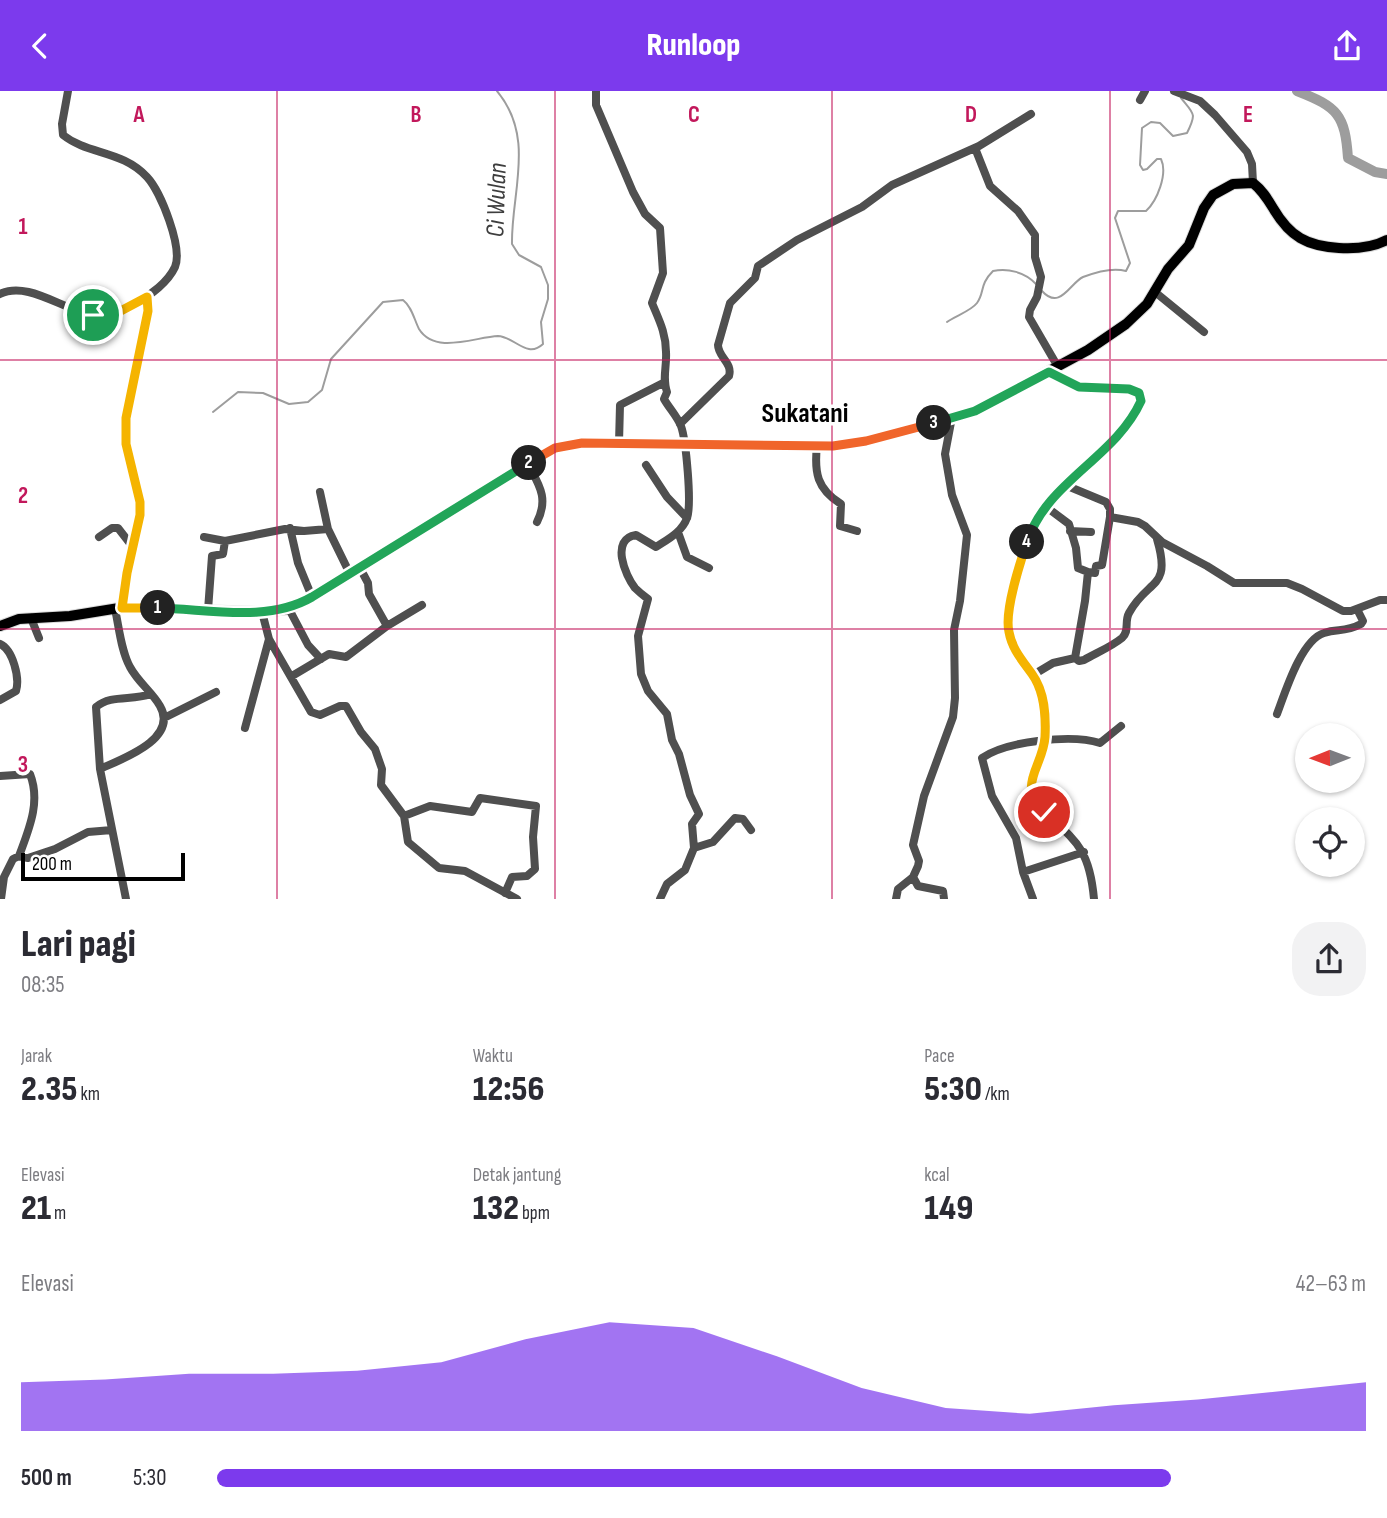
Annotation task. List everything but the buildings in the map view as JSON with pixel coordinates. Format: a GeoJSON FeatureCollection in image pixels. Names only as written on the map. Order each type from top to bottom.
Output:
{"type":"FeatureCollection","features":[{"type":"Feature","properties":{"kind":"main road"},"geometry":{"type":"LineString","coordinates":[[0,626],[19,619],[70,616],[118,609],[262,612],[289,609],[560,446],[619,443],[817,445],[866,441],[975,411],[1057,368],[1126,324],[1142,309],[1167,269],[1189,246],[1204,208],[1213,195],[1233,184],[1253,183],[1262,190],[1284,224],[1308,244],[1355,248],[1372,246],[1387,240]]}},
{"type":"Feature","properties":{"kind":"street"},"geometry":{"type":"LineString","coordinates":[[0,294],[18,290],[101,316],[115,314],[147,297],[169,277],[176,262],[172,227],[166,209],[148,177],[127,161],[94,148],[75,144],[63,135],[62,124],[68,91]]}},
{"type":"Feature","properties":{"kind":"street"},"geometry":{"type":"LineString","coordinates":[[596,91],[596,105],[633,192],[645,214],[660,228],[663,273],[652,302],[664,332],[666,355],[663,383],[667,391],[664,401],[680,424],[688,466],[687,518],[678,532],[655,548],[636,535],[629,536],[624,542],[621,557],[634,585],[648,599],[638,636],[640,674],[648,691],[667,714],[672,740],[698,814],[692,824],[694,848],[687,867],[667,884],[660,898]]}},
{"type":"Feature","properties":{"kind":"street"},"geometry":{"type":"LineString","coordinates":[[1140,100],[1145,91]]}},
{"type":"Feature","properties":{"kind":"street"},"geometry":{"type":"LineString","coordinates":[[1178,93],[1207,106],[1242,146],[1252,164],[1253,183]]}},
{"type":"Feature","properties":{"kind":"street"},"geometry":{"type":"LineString","coordinates":[[680,424],[729,376],[730,367],[717,349],[718,345],[730,303],[755,278],[758,266],[797,240],[862,207],[892,185],[975,148],[1031,114]]}},
{"type":"Feature","properties":{"kind":"street"},"geometry":{"type":"LineString","coordinates":[[975,148],[992,188],[1018,211],[1033,230],[1036,240],[1035,257],[1041,273],[1029,317],[1061,379],[1079,387],[1129,389],[1139,393],[1141,401],[1132,419],[1065,485],[1036,518],[1021,561],[1008,629],[1014,649],[1033,675],[1044,704],[1045,742],[1033,778],[1031,795],[1036,804],[1074,839],[1084,852],[1092,877],[1094,898]]}},
{"type":"Feature","properties":{"kind":"street"},"geometry":{"type":"LineString","coordinates":[[1155,292],[1203,333]]}},
{"type":"Feature","properties":{"kind":"street"},"geometry":{"type":"LineString","coordinates":[[100,769],[152,741],[162,729],[164,718],[160,706],[128,663],[118,609],[140,515],[140,502],[126,444],[126,418],[148,311],[147,297]]}},
{"type":"Feature","properties":{"kind":"street"},"geometry":{"type":"LineString","coordinates":[[1057,368],[1061,379]]}},
{"type":"Feature","properties":{"kind":"street"},"geometry":{"type":"LineString","coordinates":[[619,443],[620,405],[663,383]]}},
{"type":"Feature","properties":{"kind":"street"},"geometry":{"type":"LineString","coordinates":[[895,898],[901,885],[914,877],[919,861],[913,845],[924,796],[953,717],[954,630],[967,535],[952,495],[946,454],[952,417]]}},
{"type":"Feature","properties":{"kind":"street"},"geometry":{"type":"LineString","coordinates":[[817,445],[816,468],[826,494],[841,504],[840,526],[857,530]]}},
{"type":"Feature","properties":{"kind":"street"},"geometry":{"type":"LineString","coordinates":[[528,464],[544,495],[543,509],[537,522]]}},
{"type":"Feature","properties":{"kind":"street"},"geometry":{"type":"LineString","coordinates":[[646,465],[667,497],[687,518]]}},
{"type":"Feature","properties":{"kind":"street"},"geometry":{"type":"LineString","coordinates":[[1045,506],[1067,521],[1076,548],[1078,568],[1095,573],[1096,565],[1102,565],[1110,509],[1107,502],[1065,485]]}},
{"type":"Feature","properties":{"kind":"street"},"geometry":{"type":"LineString","coordinates":[[320,492],[328,529],[355,571],[368,582],[369,594],[387,626]]}},
{"type":"Feature","properties":{"kind":"street"},"geometry":{"type":"LineString","coordinates":[[1110,517],[1138,522],[1157,539],[1234,583],[1287,583],[1343,611],[1357,610],[1380,600],[1387,600]]}},
{"type":"Feature","properties":{"kind":"street"},"geometry":{"type":"LineString","coordinates":[[99,537],[113,528],[118,528],[132,545]]}},
{"type":"Feature","properties":{"kind":"street"},"geometry":{"type":"LineString","coordinates":[[204,537],[225,541],[290,528],[304,531],[328,529]]}},
{"type":"Feature","properties":{"kind":"street"},"geometry":{"type":"LineString","coordinates":[[290,528],[298,563],[312,597]]}},
{"type":"Feature","properties":{"kind":"street"},"geometry":{"type":"LineString","coordinates":[[1070,531],[1091,532]]}},
{"type":"Feature","properties":{"kind":"street"},"geometry":{"type":"LineString","coordinates":[[678,532],[690,560],[709,568]]}},
{"type":"Feature","properties":{"kind":"street"},"geometry":{"type":"LineString","coordinates":[[1033,675],[1053,663],[1074,658],[1084,660],[1123,637],[1129,612],[1154,585],[1162,572],[1162,557],[1157,539]]}},
{"type":"Feature","properties":{"kind":"street"},"geometry":{"type":"LineString","coordinates":[[208,610],[212,556],[222,555],[225,541]]}},
{"type":"Feature","properties":{"kind":"street"},"geometry":{"type":"LineString","coordinates":[[1074,658],[1086,601],[1088,572]]}},
{"type":"Feature","properties":{"kind":"street"},"geometry":{"type":"LineString","coordinates":[[292,676],[335,653],[346,657],[387,626],[422,605]]}},
{"type":"Feature","properties":{"kind":"street"},"geometry":{"type":"LineString","coordinates":[[289,609],[307,645],[321,659]]}},
{"type":"Feature","properties":{"kind":"street"},"geometry":{"type":"LineString","coordinates":[[1276,714],[1308,645],[1323,633],[1344,632],[1361,624],[1363,621],[1357,610]]}},
{"type":"Feature","properties":{"kind":"street"},"geometry":{"type":"LineString","coordinates":[[262,612],[269,639],[314,714],[320,715],[346,706],[361,732],[373,745],[382,769],[381,785],[404,816],[406,840],[435,866],[443,870],[465,871],[517,898]]}},
{"type":"Feature","properties":{"kind":"street"},"geometry":{"type":"LineString","coordinates":[[32,618],[39,639]]}},
{"type":"Feature","properties":{"kind":"street"},"geometry":{"type":"LineString","coordinates":[[245,728],[269,639]]}},
{"type":"Feature","properties":{"kind":"street"},"geometry":{"type":"LineString","coordinates":[[0,644],[8,649],[18,682],[16,691],[0,700]]}},
{"type":"Feature","properties":{"kind":"street"},"geometry":{"type":"LineString","coordinates":[[164,718],[216,692]]}},
{"type":"Feature","properties":{"kind":"street"},"geometry":{"type":"LineString","coordinates":[[126,898],[100,769],[96,707],[100,703],[118,698],[140,698],[150,694]]}},
{"type":"Feature","properties":{"kind":"street"},"geometry":{"type":"LineString","coordinates":[[1032,898],[1016,838],[992,796],[982,758],[1020,742],[1081,739],[1100,743],[1122,726]]}},
{"type":"Feature","properties":{"kind":"street"},"geometry":{"type":"LineString","coordinates":[[0,776],[30,774],[36,793],[35,806],[19,856]]}},
{"type":"Feature","properties":{"kind":"street"},"geometry":{"type":"LineString","coordinates":[[404,816],[430,806],[472,812],[480,798],[536,806],[533,837],[535,869],[527,876],[512,877],[505,893]]}},
{"type":"Feature","properties":{"kind":"street"},"geometry":{"type":"LineString","coordinates":[[694,848],[713,842],[735,818],[743,819],[751,830]]}},
{"type":"Feature","properties":{"kind":"street"},"geometry":{"type":"LineString","coordinates":[[1,898],[6,870],[13,859],[19,856],[28,858],[55,849],[88,832],[111,830]]}},
{"type":"Feature","properties":{"kind":"street"},"geometry":{"type":"LineString","coordinates":[[1023,872],[1084,852]]}},
{"type":"Feature","properties":{"kind":"street"},"geometry":{"type":"LineString","coordinates":[[914,877],[918,886],[943,891],[944,898]]}},
{"type":"Feature","properties":{"kind":"waterway","name":"Ci Wulan"},"geometry":{"type":"LineString","coordinates":[[213,412],[238,392],[263,393],[289,404],[308,402],[322,390],[331,359],[383,302],[403,300],[411,310],[419,329],[426,337],[435,341],[456,343],[498,336],[526,348],[537,348],[543,344],[541,322],[548,299],[548,285],[541,267],[519,255],[512,244],[519,146],[509,109],[497,91]]}},
{"type":"Feature","properties":{"kind":"waterway","name":"Ci Wulan"},"geometry":{"type":"LineString","coordinates":[[1297,91],[1322,102],[1337,114],[1345,132],[1348,158],[1375,172],[1387,174]]}},
{"type":"Feature","properties":{"kind":"waterway"},"geometry":{"type":"LineString","coordinates":[[1042,291],[1048,296],[1059,297],[1083,277],[1110,270],[1126,271],[1130,263],[1115,218],[1118,211],[1146,211],[1157,194],[1163,172],[1161,159],[1157,159],[1147,169],[1143,170],[1140,165],[1142,128],[1151,122],[1160,123],[1173,136],[1187,133],[1193,114],[1181,98]]}},
{"type":"Feature","properties":{"kind":"waterway"},"geometry":{"type":"LineString","coordinates":[[947,322],[977,303],[986,280],[993,271],[1016,272],[1027,276],[1036,284]]}},
{"type":"Feature","properties":{"kind":"district","name":"Sukatani"},"geometry":{"type":"Point","coordinates":[805,413]}},
{"type":"Feature","properties":{"kind":"route"},"geometry":{"type":"LineString","coordinates":[[93,315],[115,314],[147,297],[149,303],[126,418],[126,444],[140,502],[140,515],[132,545],[122,608],[262,612],[289,609],[560,446],[582,443],[854,444],[975,411],[1049,372],[1079,387],[1136,391],[1141,401],[1132,419],[1047,503],[1036,518],[1013,594],[1008,629],[1014,649],[1033,675],[1044,704],[1045,742],[1031,787],[1031,795],[1044,812]]}}]}
